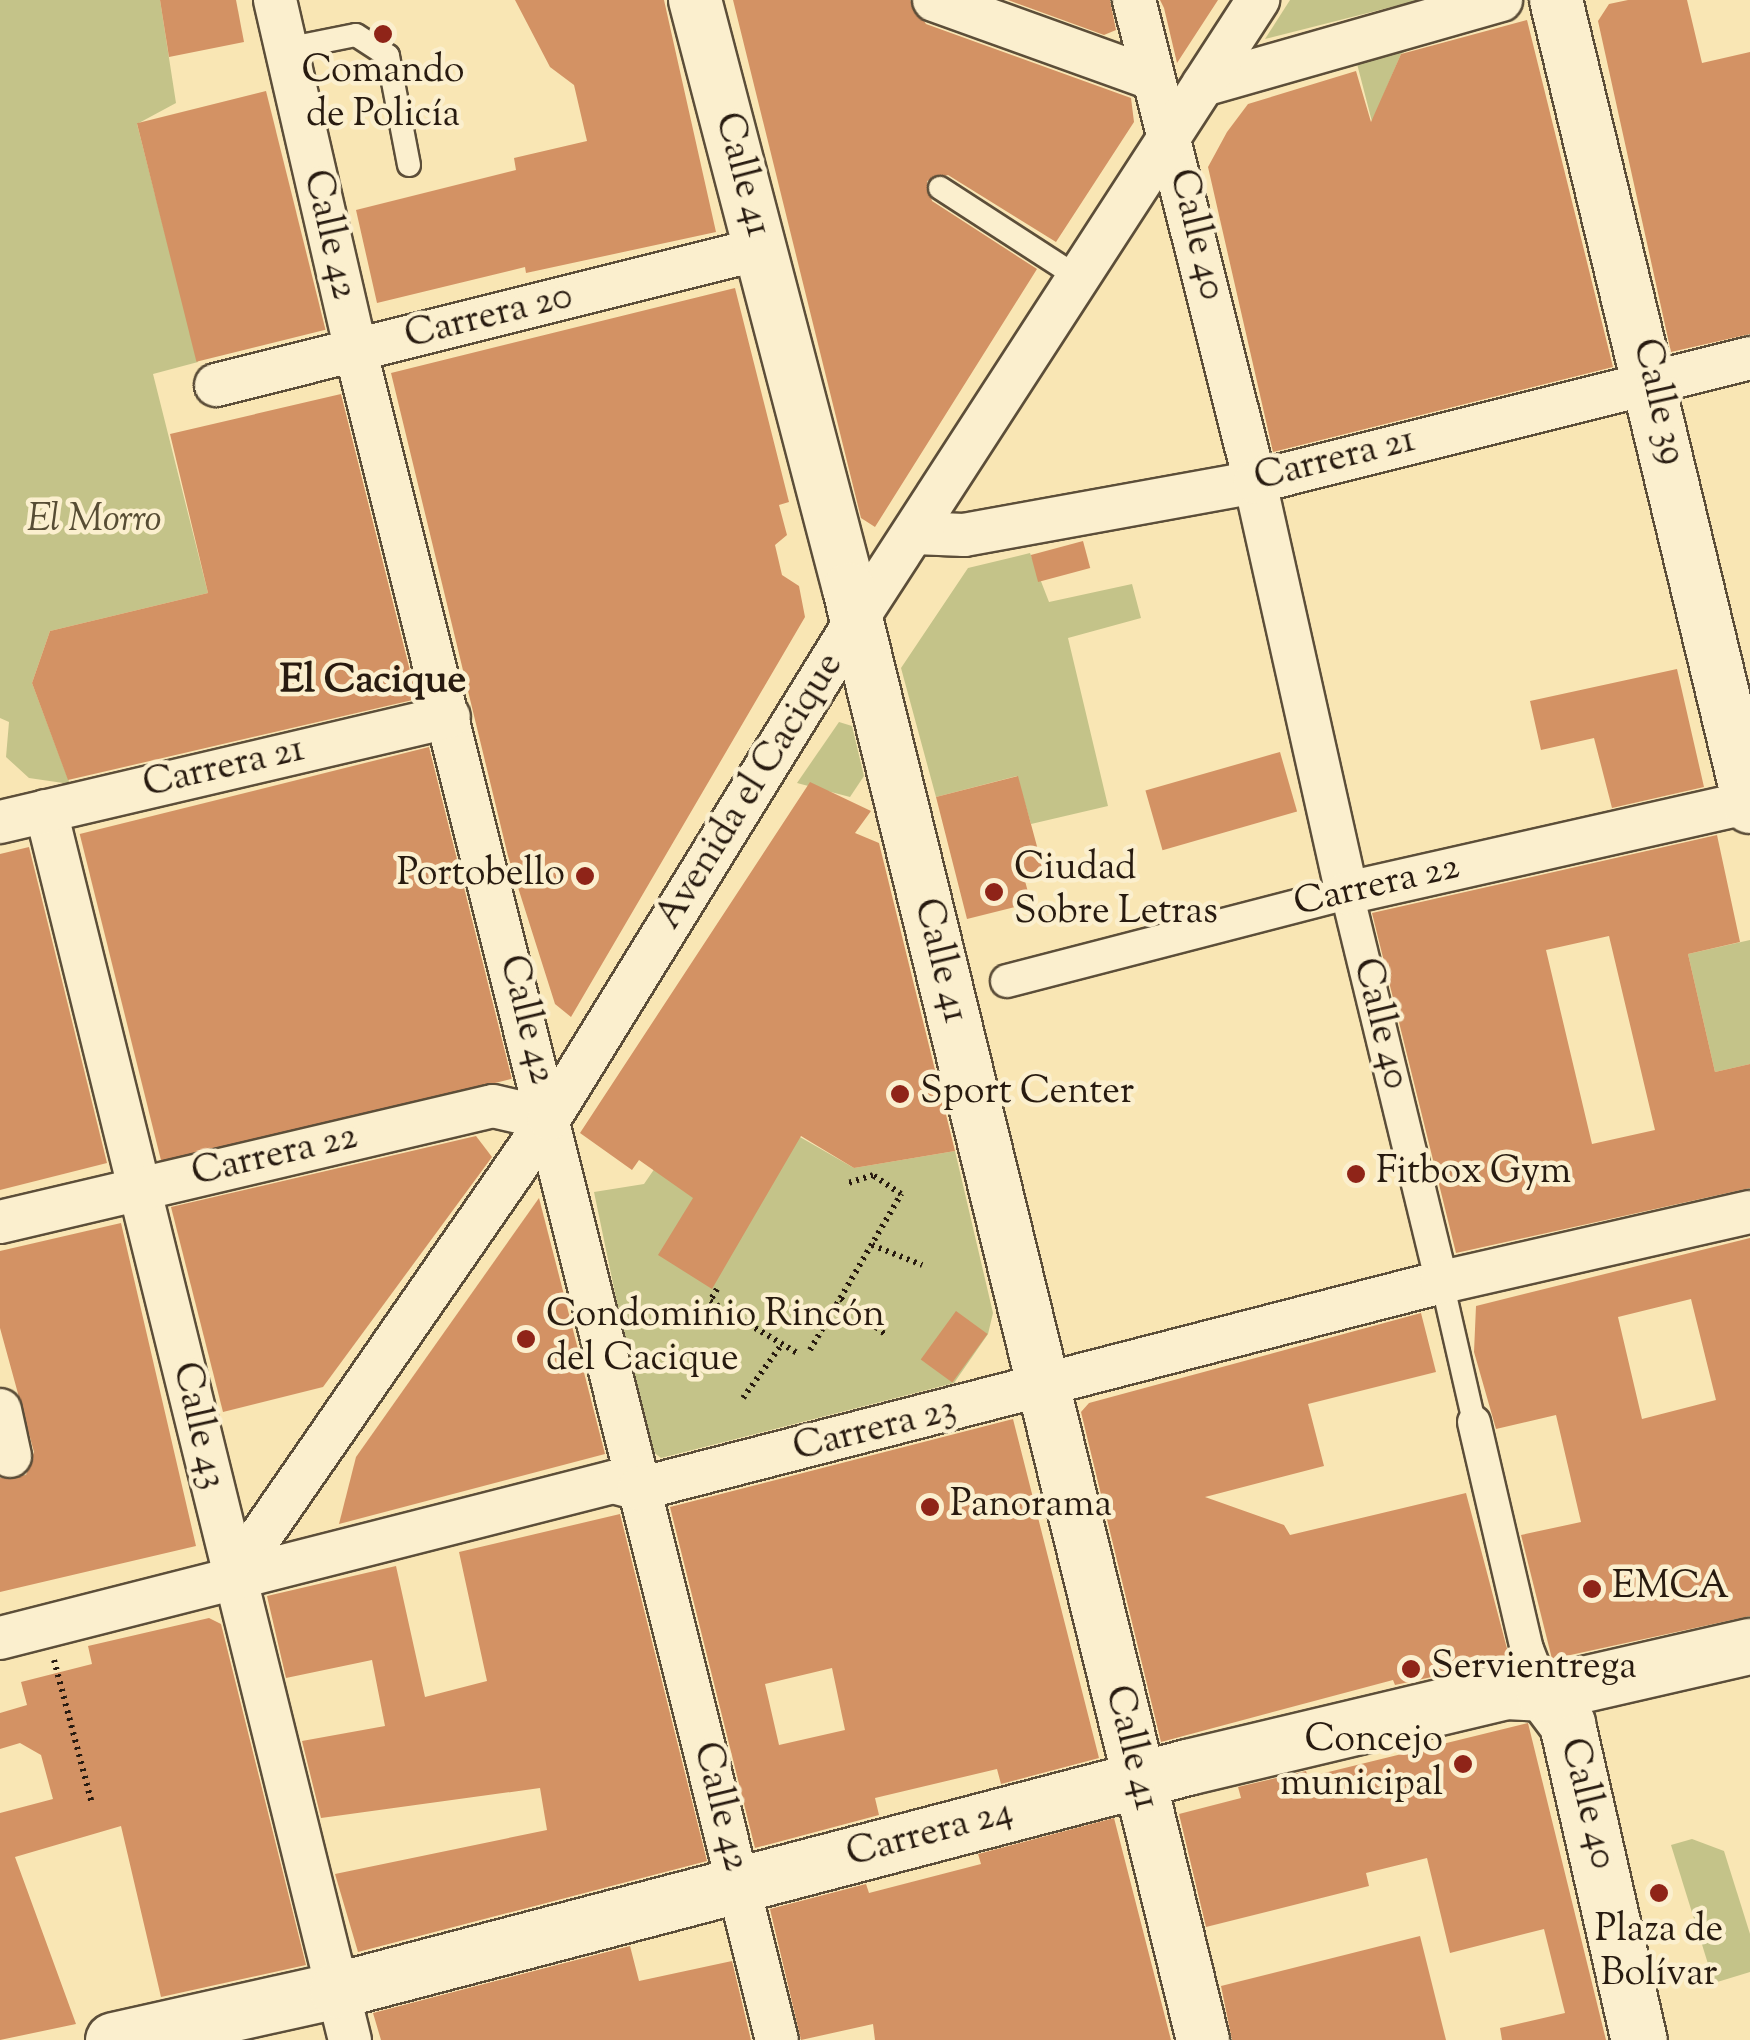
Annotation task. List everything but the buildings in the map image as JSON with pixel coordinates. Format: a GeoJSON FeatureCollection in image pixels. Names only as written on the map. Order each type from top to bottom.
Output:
{"type":"FeatureCollection","features":[{"type":"Feature","properties":{"kind":"main road","name":"Carrera 24"},"geometry":{"type":"LineString","coordinates":[[113,2040],[344,2015],[740,1886],[1138,1780],[1506,1691],[1544,1693],[1750,1646]]}},
{"type":"Feature","properties":{"kind":"main road","name":"Calle 40"},"geometry":{"type":"LineString","coordinates":[[1544,1693],[1566,1724],[1639,2040]]}},
{"type":"Feature","properties":{"kind":"street","name":"Calle 42"},"geometry":{"type":"LineString","coordinates":[[276,0],[356,352],[778,2040]]}},
{"type":"Feature","properties":{"kind":"street","name":"Calle 41"},"geometry":{"type":"LineString","coordinates":[[696,0],[857,619],[1203,2040]]}},
{"type":"Feature","properties":{"kind":"street"},"geometry":{"type":"LineString","coordinates":[[934,0],[1153,79]]}},
{"type":"Feature","properties":{"kind":"street","name":"Calle 40"},"geometry":{"type":"LineString","coordinates":[[1134,0],[1170,131],[1255,482],[1347,893],[1442,1282]]}},
{"type":"Feature","properties":{"kind":"street","name":"Avenida el Cacique"},"geometry":{"type":"LineString","coordinates":[[232,1576],[549,1120],[857,619],[1258,0]]}},
{"type":"Feature","properties":{"kind":"street"},"geometry":{"type":"LineString","coordinates":[[1204,85],[1502,0]]}},
{"type":"Feature","properties":{"kind":"street","name":"Calle 39"},"geometry":{"type":"LineString","coordinates":[[1556,0],[1652,382],[1750,804]]}},
{"type":"Feature","properties":{"kind":"street","name":"Carrera 20"},"geometry":{"type":"LineString","coordinates":[[216,384],[760,249]]}},
{"type":"Feature","properties":{"kind":"street","name":"Carrera 21"},"geometry":{"type":"LineString","coordinates":[[915,533],[964,535],[1255,482],[1750,358]]}},
{"type":"Feature","properties":{"kind":"street","name":"Carrera 21"},"geometry":{"type":"LineString","coordinates":[[0,822],[449,717]]}},
{"type":"Feature","properties":{"kind":"street","name":"Carrera 22"},"geometry":{"type":"LineString","coordinates":[[1007,981],[1347,893],[1750,804]]}},
{"type":"Feature","properties":{"kind":"street","name":"Calle 43"},"geometry":{"type":"LineString","coordinates":[[46,811],[141,1189],[232,1576],[344,2015]]}},
{"type":"Feature","properties":{"kind":"street","name":"Carrera 22"},"geometry":{"type":"LineString","coordinates":[[0,1222],[493,1106],[549,1120]]}},
{"type":"Feature","properties":{"kind":"street","name":"Carrera 23"},"geometry":{"type":"LineString","coordinates":[[0,1638],[613,1482],[639,1489],[1044,1389],[1442,1282],[1750,1212]]}},
{"type":"Feature","properties":{"kind":"street"},"geometry":{"type":"LineString","coordinates":[[0,1410],[10,1456]]}},
{"type":"Feature","properties":{"kind":"street","name":"Calle 40"},"geometry":{"type":"LineString","coordinates":[[1474,1422],[1527,1649],[1544,1693]]}},
{"type":"Feature","properties":{"kind":"lane"},"geometry":{"type":"LineString","coordinates":[[286,49],[356,35],[388,56],[409,165]]}},
{"type":"Feature","properties":{"kind":"lane"},"geometry":{"type":"LineString","coordinates":[[940,188],[1079,278]]}},
{"type":"Feature","properties":{"kind":"lane","name":"Calle 40"},"geometry":{"type":"LineString","coordinates":[[1442,1282],[1474,1422]]}},
{"type":"Feature","properties":{"kind":"path"},"geometry":{"type":"LineString","coordinates":[[810,1350],[902,1194],[874,1175],[846,1184]]}},
{"type":"Feature","properties":{"kind":"path"},"geometry":{"type":"LineString","coordinates":[[872,1246],[922,1265]]}},
{"type":"Feature","properties":{"kind":"path"},"geometry":{"type":"LineString","coordinates":[[717,1289],[710,1301],[800,1354]]}},
{"type":"Feature","properties":{"kind":"path"},"geometry":{"type":"LineString","coordinates":[[841,1299],[886,1335]]}},
{"type":"Feature","properties":{"kind":"path"},"geometry":{"type":"LineString","coordinates":[[743,1398],[782,1344]]}},
{"type":"Feature","properties":{"kind":"path"},"geometry":{"type":"LineString","coordinates":[[46,1626],[92,1804]]}},
{"type":"Feature","properties":{"kind":"green space","name":"El Morro"},"geometry":{"type":"Polygon","coordinates":[[[0,0],[160,0],[176,103],[137,124],[198,362],[153,374],[208,593],[50,631],[32,683],[70,784],[29,778],[6,757],[9,722],[0,718],[0,0]]]}},
{"type":"Feature","properties":{"kind":"green space"},"geometry":{"type":"Polygon","coordinates":[[[1290,0],[1419,0],[1265,39],[1290,0]]]}},
{"type":"Feature","properties":{"kind":"green space"},"geometry":{"type":"Polygon","coordinates":[[[1414,47],[1401,54],[1383,96],[1378,145],[1355,56],[1414,47]]]}},
{"type":"Feature","properties":{"kind":"green space"},"geometry":{"type":"Polygon","coordinates":[[[1030,553],[1049,602],[1132,584],[1141,618],[1068,638],[1108,806],[1031,824],[1017,776],[936,797],[901,668],[968,568],[1030,553]]]}},
{"type":"Feature","properties":{"kind":"green space"},"geometry":{"type":"Polygon","coordinates":[[[839,722],[852,726],[864,776],[850,797],[797,783],[839,722]]]}},
{"type":"Feature","properties":{"kind":"green space"},"geometry":{"type":"Polygon","coordinates":[[[1750,940],[1750,1064],[1715,1072],[1688,954],[1750,940]]]}},
{"type":"Feature","properties":{"kind":"green space"},"geometry":{"type":"Polygon","coordinates":[[[686,1123],[793,1133],[854,1168],[955,1151],[993,1313],[988,1334],[954,1383],[661,1458],[647,1447],[594,1192],[644,1184],[686,1123]]]}},
{"type":"Feature","properties":{"kind":"green space"},"geometry":{"type":"Polygon","coordinates":[[[1692,1839],[1724,1851],[1750,1934],[1750,1972],[1714,1983],[1671,1845],[1692,1839]]]}},
{"type":"Feature","properties":{"kind":"place","name":"Comando de Policía"},"geometry":{"type":"Point","coordinates":[383,34]}},
{"type":"Feature","properties":{"kind":"place","name":"Portobello"},"geometry":{"type":"Point","coordinates":[585,876]}},
{"type":"Feature","properties":{"kind":"place","name":"Ciudad Sobre Letras"},"geometry":{"type":"Point","coordinates":[994,892]}},
{"type":"Feature","properties":{"kind":"place","name":"Sport Center"},"geometry":{"type":"Point","coordinates":[900,1094]}},
{"type":"Feature","properties":{"kind":"place","name":"Fitbox Gym"},"geometry":{"type":"Point","coordinates":[1356,1174]}},
{"type":"Feature","properties":{"kind":"place","name":"Condominio Rincón del Cacique"},"geometry":{"type":"Point","coordinates":[526,1339]}},
{"type":"Feature","properties":{"kind":"place","name":"Panorama"},"geometry":{"type":"Point","coordinates":[930,1507]}},
{"type":"Feature","properties":{"kind":"place","name":"EMCA"},"geometry":{"type":"Point","coordinates":[1592,1589]}},
{"type":"Feature","properties":{"kind":"place","name":"Servientrega"},"geometry":{"type":"Point","coordinates":[1411,1669]}},
{"type":"Feature","properties":{"kind":"place","name":"Concejo municipal"},"geometry":{"type":"Point","coordinates":[1463,1764]}},
{"type":"Feature","properties":{"kind":"place","name":"Plaza de Bolívar"},"geometry":{"type":"Point","coordinates":[1659,1893]}},
{"type":"Feature","properties":{"kind":"district","name":"El Cacique"},"geometry":{"type":"Point","coordinates":[373,682]}}]}
